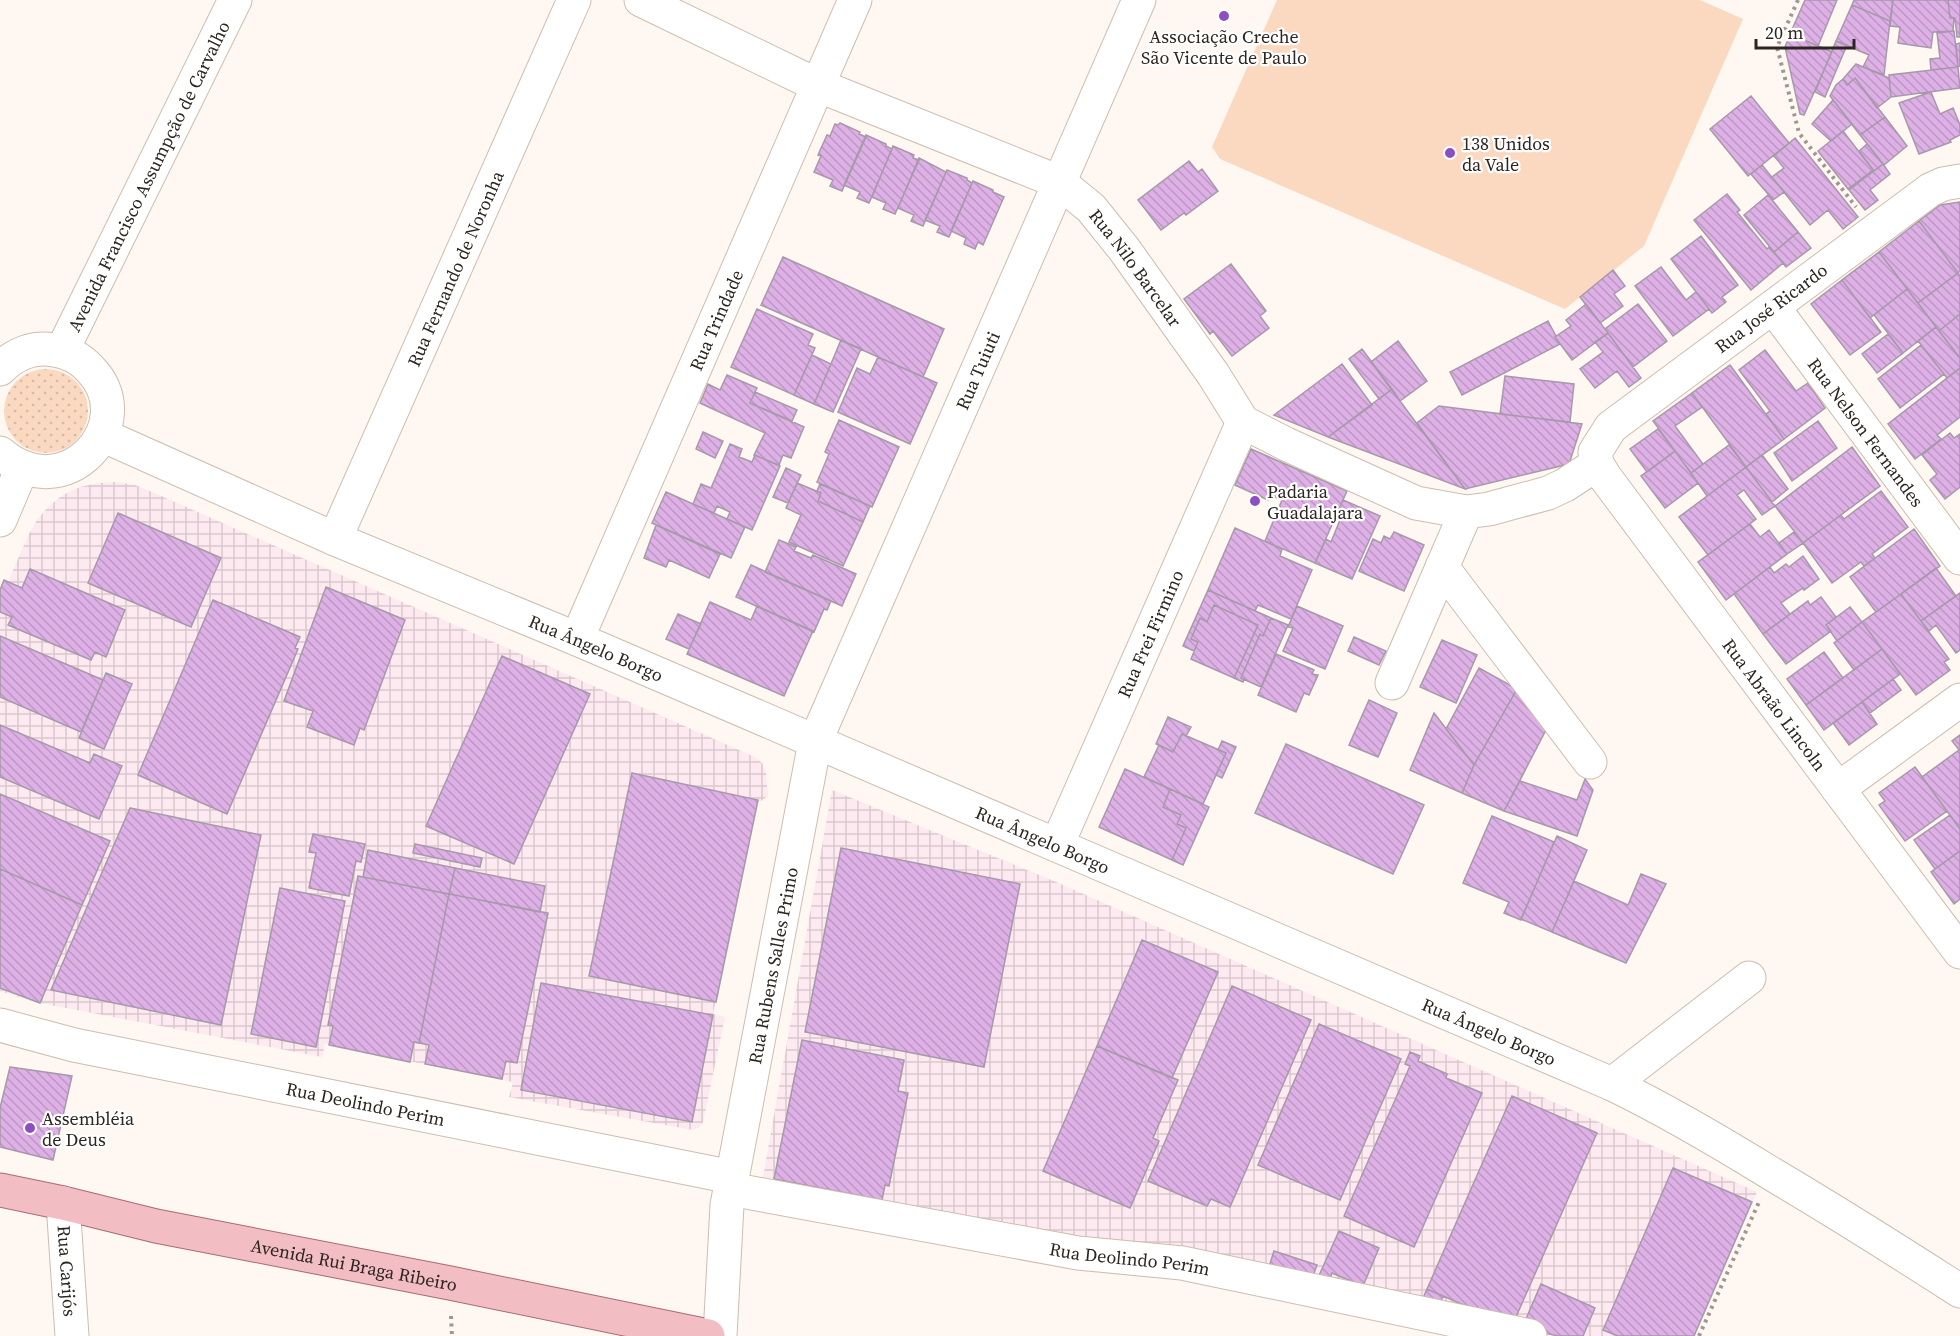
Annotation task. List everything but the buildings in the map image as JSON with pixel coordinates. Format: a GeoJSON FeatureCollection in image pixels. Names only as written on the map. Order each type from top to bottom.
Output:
{"type":"FeatureCollection","features":[{"type":"Feature","properties":{"kind":"main road","name":"Avenida Rui Braga Ribeiro"},"geometry":{"type":"LineString","coordinates":[[0,1190],[156,1226],[708,1336]]}},
{"type":"Feature","properties":{"kind":"street","name":"Avenida Francisco Assumpção de Carvalho"},"geometry":{"type":"LineString","coordinates":[[62,351],[235,0]]}},
{"type":"Feature","properties":{"kind":"street","name":"Rua Fernando de Noronha"},"geometry":{"type":"LineString","coordinates":[[335,539],[574,0]]}},
{"type":"Feature","properties":{"kind":"street","name":"Rua Nilo Barcelar"},"geometry":{"type":"LineString","coordinates":[[641,0],[817,86],[1059,182],[1091,208],[1124,249],[1213,374],[1243,422]]}},
{"type":"Feature","properties":{"kind":"street","name":"Rua Trindade"},"geometry":{"type":"LineString","coordinates":[[577,639],[855,0]]}},
{"type":"Feature","properties":{"kind":"street","name":"Rua Tuiuti"},"geometry":{"type":"LineString","coordinates":[[815,742],[1139,0]]}},
{"type":"Feature","properties":{"kind":"street","name":"Rua José Ricardo"},"geometry":{"type":"LineString","coordinates":[[1596,458],[1611,427],[1930,189],[1960,181]]}},
{"type":"Feature","properties":{"kind":"street","name":"Rua Nelson Fernandes"},"geometry":{"type":"LineString","coordinates":[[1773,307],[1960,558]]}},
{"type":"Feature","properties":{"kind":"street"},"geometry":{"type":"LineString","coordinates":[[0,369],[15,356],[27,352],[51,349],[62,351],[85,364],[101,384],[107,410],[102,435],[88,455],[69,468],[45,473],[11,461],[0,520]]}},
{"type":"Feature","properties":{"kind":"street"},"geometry":{"type":"LineString","coordinates":[[1243,422],[1416,503],[1466,512],[1489,509],[1548,493],[1565,485],[1596,458]]}},
{"type":"Feature","properties":{"kind":"street","name":"Rua Frei Firmino"},"geometry":{"type":"LineString","coordinates":[[1057,845],[1243,422]]}},
{"type":"Feature","properties":{"kind":"street","name":"Rua Ângelo Borgo"},"geometry":{"type":"LineString","coordinates":[[102,435],[335,539],[577,639],[1612,1084],[1658,1106],[1833,1210],[1960,1291]]}},
{"type":"Feature","properties":{"kind":"street","name":"Rua Abraão Lincoln"},"geometry":{"type":"LineString","coordinates":[[1596,458],[1960,952]]}},
{"type":"Feature","properties":{"kind":"street"},"geometry":{"type":"LineString","coordinates":[[1392,683],[1466,512]]}},
{"type":"Feature","properties":{"kind":"street"},"geometry":{"type":"LineString","coordinates":[[1442,567],[1590,762]]}},
{"type":"Feature","properties":{"kind":"street"},"geometry":{"type":"LineString","coordinates":[[1838,789],[1960,700]]}},
{"type":"Feature","properties":{"kind":"street","name":"Rua Rubens Salles Primo"},"geometry":{"type":"LineString","coordinates":[[720,1336],[724,1236],[731,1183],[815,742]]}},
{"type":"Feature","properties":{"kind":"street"},"geometry":{"type":"LineString","coordinates":[[1612,1084],[1749,978]]}},
{"type":"Feature","properties":{"kind":"street","name":"Rua Deolindo Perim"},"geometry":{"type":"LineString","coordinates":[[0,1025],[74,1045],[731,1183],[1078,1253],[1182,1263],[1530,1336]]}},
{"type":"Feature","properties":{"kind":"street","name":"Rua Carijós"},"geometry":{"type":"LineString","coordinates":[[63,1203],[72,1336]]}},
{"type":"Feature","properties":{"kind":"path"},"geometry":{"type":"LineString","coordinates":[[1798,0],[1777,47],[1799,133],[1875,231]]}},
{"type":"Feature","properties":{"kind":"path"},"geometry":{"type":"LineString","coordinates":[[1699,1336],[1772,1174]]}},
{"type":"Feature","properties":{"kind":"shaded area","name":"138 Unidos da Vale"},"geometry":{"type":"Polygon","coordinates":[[[1277,0],[1700,0],[1743,19],[1644,246],[1565,309],[1220,159],[1212,147],[1277,0]]]}},
{"type":"Feature","properties":{"kind":"shaded area"},"geometry":{"type":"Polygon","coordinates":[[[46,369],[62,372],[76,381],[85,395],[88,411],[85,427],[76,441],[62,450],[46,453],[30,450],[16,441],[7,427],[4,411],[7,395],[16,381],[30,372],[46,369]]]}},
{"type":"Feature","properties":{"kind":"shaded area"},"geometry":{"type":"Polygon","coordinates":[[[117,482],[135,485],[152,492],[755,757],[762,763],[766,772],[768,796],[757,804],[713,1014],[725,1017],[703,1122],[699,1127],[693,1130],[509,1097],[513,1082],[325,1044],[322,1057],[35,1002],[0,991],[0,600],[28,536],[37,520],[49,506],[63,495],[80,487],[117,482]]]}},
{"type":"Feature","properties":{"kind":"shaded area"},"geometry":{"type":"Polygon","coordinates":[[[832,790],[1054,881],[1757,1192],[1694,1336],[1558,1336],[1311,1281],[763,1177],[832,790]]]}},
{"type":"Feature","properties":{"kind":"place","name":"Associação Creche São Vicente de Paulo"},"geometry":{"type":"Point","coordinates":[1224,16]}},
{"type":"Feature","properties":{"kind":"place","name":"138 Unidos da Vale"},"geometry":{"type":"Point","coordinates":[1450,153]}},
{"type":"Feature","properties":{"kind":"place","name":"Padaria Guadalajara"},"geometry":{"type":"Point","coordinates":[1255,501]}},
{"type":"Feature","properties":{"kind":"place","name":"Assembléia de Deus"},"geometry":{"type":"Point","coordinates":[30,1128]}}]}
